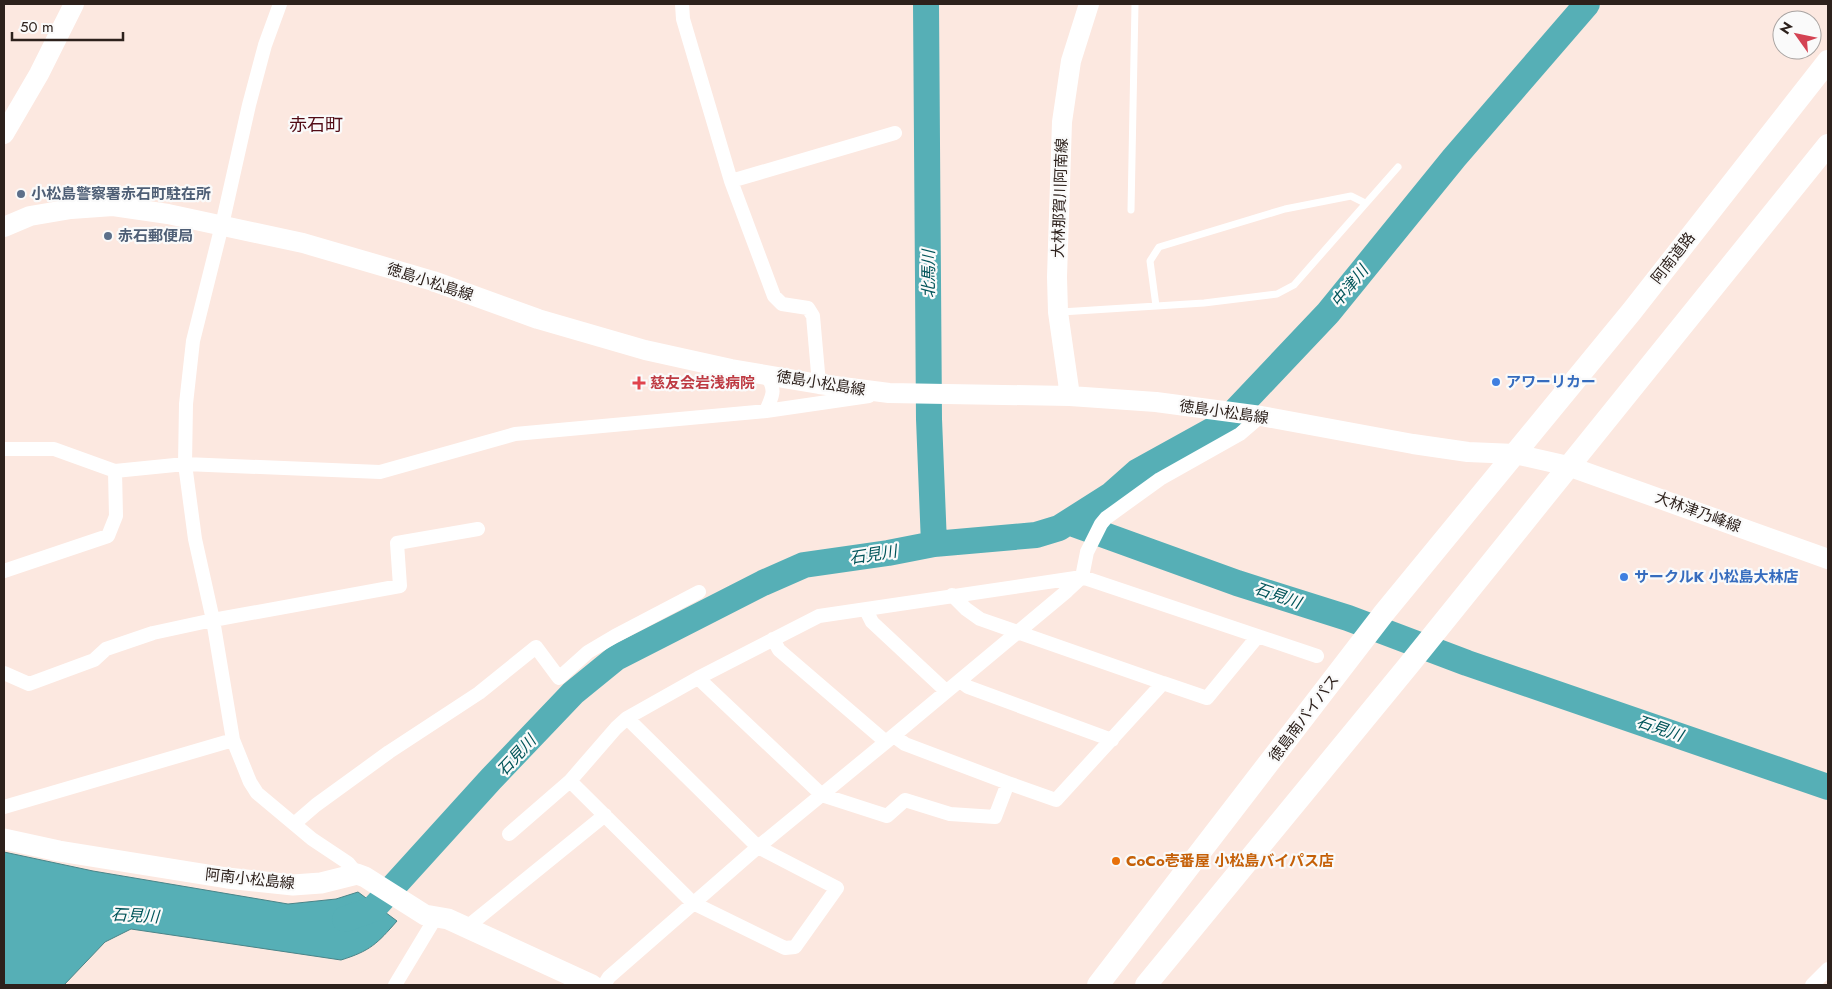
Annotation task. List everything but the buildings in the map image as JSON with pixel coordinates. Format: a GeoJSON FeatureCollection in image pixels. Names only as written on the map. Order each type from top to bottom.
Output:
{"type":"FeatureCollection","features":[{"type":"Feature","properties":{"kind":"highway","name":"阿南道路"},"geometry":{"type":"LineString","coordinates":[[1515,454],[1638,303],[1828,61]]}},
{"type":"Feature","properties":{"kind":"highway"},"geometry":{"type":"LineString","coordinates":[[1146,985],[1408,666],[1828,145]]}},
{"type":"Feature","properties":{"kind":"highway","name":"徳島南バイパス"},"geometry":{"type":"LineString","coordinates":[[1098,985],[1384,613],[1515,454]]}},
{"type":"Feature","properties":{"kind":"main road"},"geometry":{"type":"LineString","coordinates":[[4,134],[39,74],[74,4]]}},
{"type":"Feature","properties":{"kind":"main road","name":"大林那賀川阿南線"},"geometry":{"type":"LineString","coordinates":[[1070,396],[1058,312],[1062,122],[1071,61],[1089,4]]}},
{"type":"Feature","properties":{"kind":"main road","name":"徳島小松島線"},"geometry":{"type":"LineString","coordinates":[[4,227],[38,215],[71,209],[113,206],[168,214],[303,243],[433,281],[538,319],[646,350],[732,369],[820,384],[889,393],[1070,396],[1156,402],[1252,415],[1422,446],[1468,452],[1515,454],[1568,466]]}},
{"type":"Feature","properties":{"kind":"main road","name":"大林津乃峰線"},"geometry":{"type":"LineString","coordinates":[[1568,466],[1828,560]]}},
{"type":"Feature","properties":{"kind":"main road","name":"阿南小松島線"},"geometry":{"type":"LineString","coordinates":[[4,839],[59,851],[227,878],[292,885],[321,883],[361,875]]}},
{"type":"Feature","properties":{"kind":"main road"},"geometry":{"type":"LineString","coordinates":[[361,875],[425,915],[448,919],[592,985]]}},
{"type":"Feature","properties":{"kind":"street"},"geometry":{"type":"LineString","coordinates":[[280,4],[265,45],[249,105],[193,341],[186,404],[185,464],[195,539],[213,620],[233,740],[250,782],[257,793],[312,839],[361,875]]}},
{"type":"Feature","properties":{"kind":"street"},"geometry":{"type":"LineString","coordinates":[[682,4],[683,19],[731,181],[774,296],[782,304],[808,308],[814,316],[820,384]]}},
{"type":"Feature","properties":{"kind":"street"},"geometry":{"type":"LineString","coordinates":[[731,181],[895,133]]}},
{"type":"Feature","properties":{"kind":"street"},"geometry":{"type":"LineString","coordinates":[[766,411],[774,387],[767,375]]}},
{"type":"Feature","properties":{"kind":"street"},"geometry":{"type":"LineString","coordinates":[[4,449],[54,449],[115,471],[185,464],[380,472],[515,434],[766,411],[889,393]]}},
{"type":"Feature","properties":{"kind":"street"},"geometry":{"type":"LineString","coordinates":[[604,985],[608,978],[692,903],[1019,632],[1082,577],[1087,552],[1106,518],[1160,479],[1240,434],[1252,415]]}},
{"type":"Feature","properties":{"kind":"street"},"geometry":{"type":"LineString","coordinates":[[4,571],[108,536],[116,516],[115,471]]}},
{"type":"Feature","properties":{"kind":"street"},"geometry":{"type":"LineString","coordinates":[[4,673],[29,684],[94,660],[106,649],[153,633],[213,620],[400,586],[397,543],[478,529]]}},
{"type":"Feature","properties":{"kind":"street"},"geometry":{"type":"LineString","coordinates":[[508,834],[570,781],[627,718],[698,678],[819,616],[1082,577],[1318,656]]}},
{"type":"Feature","properties":{"kind":"street"},"geometry":{"type":"LineString","coordinates":[[294,824],[316,805],[390,752],[479,693],[536,647],[559,678],[588,652],[699,592]]}},
{"type":"Feature","properties":{"kind":"street"},"geometry":{"type":"LineString","coordinates":[[952,595],[966,609],[980,619],[1207,698],[1258,636]]}},
{"type":"Feature","properties":{"kind":"street"},"geometry":{"type":"LineString","coordinates":[[866,610],[872,622],[946,691]]}},
{"type":"Feature","properties":{"kind":"street"},"geometry":{"type":"LineString","coordinates":[[773,640],[779,650],[890,739],[1056,800],[1163,683]]}},
{"type":"Feature","properties":{"kind":"street"},"geometry":{"type":"LineString","coordinates":[[698,678],[822,795],[887,816],[905,800],[950,814],[995,817],[1008,783]]}},
{"type":"Feature","properties":{"kind":"street"},"geometry":{"type":"LineString","coordinates":[[960,681],[968,686],[1112,740]]}},
{"type":"Feature","properties":{"kind":"street"},"geometry":{"type":"LineString","coordinates":[[570,781],[692,903],[785,948],[795,947],[837,888],[758,847],[627,718]]}},
{"type":"Feature","properties":{"kind":"street"},"geometry":{"type":"LineString","coordinates":[[4,807],[233,740]]}},
{"type":"Feature","properties":{"kind":"street"},"geometry":{"type":"LineString","coordinates":[[468,928],[472,922],[605,816]]}},
{"type":"Feature","properties":{"kind":"street"},"geometry":{"type":"LineString","coordinates":[[395,985],[436,917]]}},
{"type":"Feature","properties":{"kind":"street"},"geometry":{"type":"LineString","coordinates":[[1812,985],[1828,969]]}},
{"type":"Feature","properties":{"kind":"lane"},"geometry":{"type":"LineString","coordinates":[[1132,210],[1135,4]]}},
{"type":"Feature","properties":{"kind":"lane"},"geometry":{"type":"LineString","coordinates":[[1058,312],[1204,303],[1277,294],[1294,285],[1398,167]]}},
{"type":"Feature","properties":{"kind":"lane"},"geometry":{"type":"LineString","coordinates":[[1156,306],[1150,261],[1159,247],[1285,209],[1352,196],[1365,203]]}},
{"type":"Feature","properties":{"kind":"water"},"geometry":{"type":"Polygon","coordinates":[[[4,852],[93,871],[288,904],[336,899],[358,892],[397,921],[372,946],[341,960],[131,929],[105,942],[64,985],[4,985],[4,852]]]}},
{"type":"Feature","properties":{"kind":"waterway","name":"北馬川"},"geometry":{"type":"LineString","coordinates":[[926,4],[929,419],[934,544]]}},
{"type":"Feature","properties":{"kind":"waterway","name":"石見川"},"geometry":{"type":"LineString","coordinates":[[345,919],[373,909],[491,779],[573,693],[616,658],[763,583],[804,565],[888,553],[934,544],[1036,535],[1059,528],[1111,495],[1137,472],[1222,425],[1328,313],[1454,158],[1587,4]]}},
{"type":"Feature","properties":{"kind":"waterway","name":"石見川"},"geometry":{"type":"LineString","coordinates":[[1071,523],[1237,583],[1348,618],[1467,663],[1828,787]]}},
{"type":"Feature","properties":{"kind":"place","name":"小松島警察署赤石町駐在所"},"geometry":{"type":"Point","coordinates":[21,194]}},
{"type":"Feature","properties":{"kind":"place","name":"赤石郵便局"},"geometry":{"type":"Point","coordinates":[108,236]}},
{"type":"Feature","properties":{"kind":"place","name":"アワーリカー"},"geometry":{"type":"Point","coordinates":[1496,382]}},
{"type":"Feature","properties":{"kind":"place","name":"慈友会岩浅病院"},"geometry":{"type":"Point","coordinates":[639,383]}},
{"type":"Feature","properties":{"kind":"place","name":"サークルK 小松島大林店"},"geometry":{"type":"Point","coordinates":[1624,577]}},
{"type":"Feature","properties":{"kind":"place","name":"CoCo壱番屋 小松島バイパス店"},"geometry":{"type":"Point","coordinates":[1116,861]}},
{"type":"Feature","properties":{"kind":"district","name":"赤石町"},"geometry":{"type":"Point","coordinates":[316,125]}},
{"type":"Feature","properties":{"kind":"water label","name":"中津川"},"geometry":{"type":"Point","coordinates":[1349,286]}}]}
